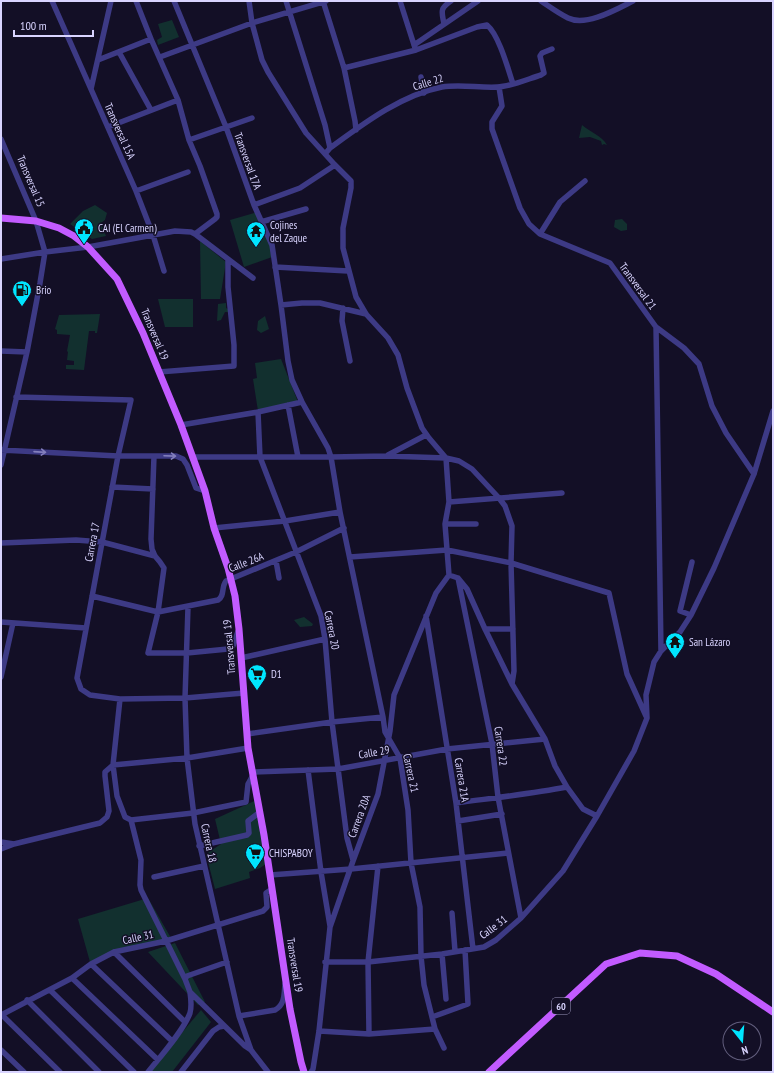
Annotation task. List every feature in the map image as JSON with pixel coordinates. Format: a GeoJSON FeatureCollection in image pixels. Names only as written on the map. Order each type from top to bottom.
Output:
{"type":"FeatureCollection","features":[{"type":"Feature","properties":{"kind":"main road"},"geometry":{"type":"LineString","coordinates":[[1,218],[36,221]]}},
{"type":"Feature","properties":{"kind":"main road","name":"Transversal 15"},"geometry":{"type":"LineString","coordinates":[[36,221],[59,228],[74,236],[88,248]]}},
{"type":"Feature","properties":{"kind":"main road","name":"Transversal 19"},"geometry":{"type":"LineString","coordinates":[[88,248],[120,283],[159,372],[181,425],[205,491],[214,528],[231,579],[235,596],[239,629],[248,748],[260,812],[285,979],[300,1062],[304,1072]]}},
{"type":"Feature","properties":{"kind":"main road","name":"60"},"geometry":{"type":"LineString","coordinates":[[489,1072],[606,964],[640,953],[677,956],[716,974],[773,1012]]}},
{"type":"Feature","properties":{"kind":"street","name":"Transversal 15A"},"geometry":{"type":"LineString","coordinates":[[52,1],[136,191],[153,235],[164,271]]}},
{"type":"Feature","properties":{"kind":"street"},"geometry":{"type":"LineString","coordinates":[[91,89],[111,1]]}},
{"type":"Feature","properties":{"kind":"street"},"geometry":{"type":"LineString","coordinates":[[136,1],[178,100],[189,140],[200,166],[217,217],[195,234]]}},
{"type":"Feature","properties":{"kind":"street","name":"Transversal 17A"},"geometry":{"type":"LineString","coordinates":[[174,1],[226,127],[254,205],[272,245],[288,362],[292,380],[302,402]]}},
{"type":"Feature","properties":{"kind":"street"},"geometry":{"type":"LineString","coordinates":[[249,1],[252,23],[262,60],[268,72],[306,133],[335,166],[351,181],[351,188],[342,228],[343,248],[356,298],[366,314],[388,338],[398,355],[407,388],[422,428],[426,435],[446,458],[449,502],[445,524],[449,576],[458,578],[467,589],[512,684],[545,739],[556,766],[567,787],[583,809],[597,816]]}},
{"type":"Feature","properties":{"kind":"street"},"geometry":{"type":"LineString","coordinates":[[286,1],[330,148]]}},
{"type":"Feature","properties":{"kind":"street"},"geometry":{"type":"LineString","coordinates":[[160,56],[252,23],[324,1],[344,68],[356,130]]}},
{"type":"Feature","properties":{"kind":"street"},"geometry":{"type":"LineString","coordinates":[[400,1],[415,48]]}},
{"type":"Feature","properties":{"kind":"street"},"geometry":{"type":"LineString","coordinates":[[444,24],[442,8],[450,1]]}},
{"type":"Feature","properties":{"kind":"street"},"geometry":{"type":"LineString","coordinates":[[415,48],[444,24],[478,1]]}},
{"type":"Feature","properties":{"kind":"street"},"geometry":{"type":"LineString","coordinates":[[541,1],[569,19],[582,20],[605,14],[633,1]]}},
{"type":"Feature","properties":{"kind":"street"},"geometry":{"type":"LineString","coordinates":[[344,68],[415,48],[487,25],[492,29],[513,84]]}},
{"type":"Feature","properties":{"kind":"street"},"geometry":{"type":"LineString","coordinates":[[98,60],[151,39]]}},
{"type":"Feature","properties":{"kind":"street","name":"Calle 22"},"geometry":{"type":"LineString","coordinates":[[325,154],[330,148],[394,106],[424,92],[453,86],[499,88],[541,75],[544,72],[540,56],[542,53],[552,49]]}},
{"type":"Feature","properties":{"kind":"street"},"geometry":{"type":"LineString","coordinates":[[119,52],[151,110]]}},
{"type":"Feature","properties":{"kind":"street"},"geometry":{"type":"LineString","coordinates":[[421,77],[424,92]]}},
{"type":"Feature","properties":{"kind":"street","name":"Transversal 21"},"geometry":{"type":"LineString","coordinates":[[499,88],[502,106],[492,122],[492,129],[520,208],[529,224],[540,234],[610,263],[656,327],[684,348],[699,364],[715,413],[726,433],[754,474]]}},
{"type":"Feature","properties":{"kind":"street"},"geometry":{"type":"LineString","coordinates":[[108,127],[178,100]]}},
{"type":"Feature","properties":{"kind":"street"},"geometry":{"type":"LineString","coordinates":[[189,140],[252,118]]}},
{"type":"Feature","properties":{"kind":"street","name":"Transversal 15"},"geometry":{"type":"LineString","coordinates":[[1,139],[36,221]]}},
{"type":"Feature","properties":{"kind":"street"},"geometry":{"type":"LineString","coordinates":[[254,205],[300,188],[335,166]]}},
{"type":"Feature","properties":{"kind":"street"},"geometry":{"type":"LineString","coordinates":[[136,191],[188,172]]}},
{"type":"Feature","properties":{"kind":"street"},"geometry":{"type":"LineString","coordinates":[[540,234],[560,202],[585,181]]}},
{"type":"Feature","properties":{"kind":"street"},"geometry":{"type":"LineString","coordinates":[[261,222],[306,209]]}},
{"type":"Feature","properties":{"kind":"street"},"geometry":{"type":"LineString","coordinates":[[1,465],[3,450],[27,352],[45,252],[36,221]]}},
{"type":"Feature","properties":{"kind":"street"},"geometry":{"type":"LineString","coordinates":[[1,259],[45,252],[88,248],[174,231],[191,232],[253,278]]}},
{"type":"Feature","properties":{"kind":"street"},"geometry":{"type":"LineString","coordinates":[[159,372],[234,366],[234,345],[228,287],[228,260]]}},
{"type":"Feature","properties":{"kind":"street"},"geometry":{"type":"LineString","coordinates":[[275,267],[348,271]]}},
{"type":"Feature","properties":{"kind":"street"},"geometry":{"type":"LineString","coordinates":[[281,305],[320,303],[366,314]]}},
{"type":"Feature","properties":{"kind":"street"},"geometry":{"type":"LineString","coordinates":[[343,308],[342,322],[350,362]]}},
{"type":"Feature","properties":{"kind":"street"},"geometry":{"type":"LineString","coordinates":[[656,327],[661,651]]}},
{"type":"Feature","properties":{"kind":"street"},"geometry":{"type":"LineString","coordinates":[[1,351],[27,352]]}},
{"type":"Feature","properties":{"kind":"street","name":"Carrera 17"},"geometry":{"type":"LineString","coordinates":[[16,397],[131,400],[118,456],[77,678],[81,689],[90,695],[120,699]]}},
{"type":"Feature","properties":{"kind":"street"},"geometry":{"type":"LineString","coordinates":[[181,425],[258,412],[302,402]]}},
{"type":"Feature","properties":{"kind":"street","name":"Carrera 21"},"geometry":{"type":"LineString","coordinates":[[302,402],[328,448],[331,457],[340,512],[385,732],[400,758],[408,810],[411,863],[420,907],[421,956],[424,985],[435,1029],[444,1048]]}},
{"type":"Feature","properties":{"kind":"street"},"geometry":{"type":"LineString","coordinates":[[288,405],[298,457]]}},
{"type":"Feature","properties":{"kind":"street"},"geometry":{"type":"LineString","coordinates":[[647,718],[646,695],[654,662],[661,651],[680,632],[691,615],[714,568],[754,474],[773,411]]}},
{"type":"Feature","properties":{"kind":"street","name":"Carrera 20"},"geometry":{"type":"LineString","coordinates":[[258,412],[260,458],[321,616],[325,639],[332,722],[347,838],[353,861]]}},
{"type":"Feature","properties":{"kind":"street"},"geometry":{"type":"LineString","coordinates":[[387,456],[426,435]]}},
{"type":"Feature","properties":{"kind":"street"},"geometry":{"type":"LineString","coordinates":[[3,450],[118,456],[176,456],[183,459],[187,465],[196,488],[205,491]]}},
{"type":"Feature","properties":{"kind":"street"},"geometry":{"type":"LineString","coordinates":[[154,456],[151,539],[152,549],[155,556],[164,568],[158,612],[148,653],[187,653],[228,649],[233,646],[239,629]]}},
{"type":"Feature","properties":{"kind":"street"},"geometry":{"type":"LineString","coordinates":[[192,457],[260,458],[387,456],[446,458],[459,461],[472,469],[505,506],[512,526],[511,563],[514,671],[512,684]]}},
{"type":"Feature","properties":{"kind":"street"},"geometry":{"type":"LineString","coordinates":[[112,487],[153,489]]}},
{"type":"Feature","properties":{"kind":"street"},"geometry":{"type":"LineString","coordinates":[[449,502],[562,493]]}},
{"type":"Feature","properties":{"kind":"street"},"geometry":{"type":"LineString","coordinates":[[214,528],[285,521],[340,512]]}},
{"type":"Feature","properties":{"kind":"street"},"geometry":{"type":"LineString","coordinates":[[445,524],[476,524]]}},
{"type":"Feature","properties":{"kind":"street","name":"Calle 26A"},"geometry":{"type":"LineString","coordinates":[[92,596],[158,612],[221,599],[223,595],[223,584],[226,581],[276,561],[344,528]]}},
{"type":"Feature","properties":{"kind":"street"},"geometry":{"type":"LineString","coordinates":[[1,544],[76,540],[102,542],[155,556]]}},
{"type":"Feature","properties":{"kind":"street"},"geometry":{"type":"LineString","coordinates":[[350,557],[447,550],[511,563],[609,593],[627,674],[647,718]]}},
{"type":"Feature","properties":{"kind":"street"},"geometry":{"type":"LineString","coordinates":[[276,561],[278,578]]}},
{"type":"Feature","properties":{"kind":"street"},"geometry":{"type":"LineString","coordinates":[[691,615],[680,611],[692,562]]}},
{"type":"Feature","properties":{"kind":"street","name":"Carrera 20A"},"geometry":{"type":"LineString","coordinates":[[311,1071],[319,1031],[330,927],[378,794],[389,738],[394,695],[436,593],[449,576]]}},
{"type":"Feature","properties":{"kind":"street","name":"Carrera 22"},"geometry":{"type":"LineString","coordinates":[[458,578],[492,744],[498,797],[521,918]]}},
{"type":"Feature","properties":{"kind":"street","name":"Carrera 18"},"geometry":{"type":"LineString","coordinates":[[188,607],[185,698],[187,758],[193,814],[199,846],[239,1016],[251,1050],[268,1072]]}},
{"type":"Feature","properties":{"kind":"street","name":"Carrera 21A"},"geometry":{"type":"LineString","coordinates":[[426,616],[456,803],[473,949]]}},
{"type":"Feature","properties":{"kind":"street"},"geometry":{"type":"LineString","coordinates":[[1,622],[86,628]]}},
{"type":"Feature","properties":{"kind":"street"},"geometry":{"type":"LineString","coordinates":[[1,677],[13,622]]}},
{"type":"Feature","properties":{"kind":"street"},"geometry":{"type":"LineString","coordinates":[[485,629],[513,629]]}},
{"type":"Feature","properties":{"kind":"street"},"geometry":{"type":"LineString","coordinates":[[241,658],[325,639]]}},
{"type":"Feature","properties":{"kind":"street"},"geometry":{"type":"LineString","coordinates":[[148,1072],[185,1022],[190,1013],[191,1003],[186,978],[141,890],[141,860],[129,819],[125,817],[118,796],[112,765],[120,699],[185,698],[244,693]]}},
{"type":"Feature","properties":{"kind":"street"},"geometry":{"type":"LineString","coordinates":[[247,734],[332,722],[383,717]]}},
{"type":"Feature","properties":{"kind":"street","name":"Calle 31"},"geometry":{"type":"LineString","coordinates":[[326,962],[368,962],[442,954],[484,947],[496,940],[521,918],[563,871],[597,816],[634,751],[647,718]]}},
{"type":"Feature","properties":{"kind":"street","name":"Calle 29"},"geometry":{"type":"LineString","coordinates":[[253,773],[338,769],[447,749],[545,739]]}},
{"type":"Feature","properties":{"kind":"street"},"geometry":{"type":"LineString","coordinates":[[1,849],[14,844],[100,823],[107,817],[109,811],[105,776],[106,772],[112,765],[187,758],[248,748]]}},
{"type":"Feature","properties":{"kind":"street"},"geometry":{"type":"LineString","coordinates":[[308,770],[321,872],[330,927]]}},
{"type":"Feature","properties":{"kind":"street"},"geometry":{"type":"LineString","coordinates":[[129,819],[193,814],[246,802],[248,784],[253,773]]}},
{"type":"Feature","properties":{"kind":"street"},"geometry":{"type":"LineString","coordinates":[[456,803],[531,794],[567,787]]}},
{"type":"Feature","properties":{"kind":"street"},"geometry":{"type":"LineString","coordinates":[[199,846],[247,835],[249,833],[248,821],[260,812]]}},
{"type":"Feature","properties":{"kind":"street"},"geometry":{"type":"LineString","coordinates":[[458,821],[502,814]]}},
{"type":"Feature","properties":{"kind":"street"},"geometry":{"type":"LineString","coordinates":[[1,842],[14,844]]}},
{"type":"Feature","properties":{"kind":"street"},"geometry":{"type":"LineString","coordinates":[[270,875],[321,872],[508,853]]}},
{"type":"Feature","properties":{"kind":"street"},"geometry":{"type":"LineString","coordinates":[[154,876],[204,866]]}},
{"type":"Feature","properties":{"kind":"street"},"geometry":{"type":"LineString","coordinates":[[369,1034],[368,962],[378,866]]}},
{"type":"Feature","properties":{"kind":"street","name":"Calle 31"},"geometry":{"type":"LineString","coordinates":[[1,1015],[27,1000],[72,978],[91,964],[114,952],[166,941],[265,910],[267,907],[266,893],[272,889]]}},
{"type":"Feature","properties":{"kind":"street"},"geometry":{"type":"LineString","coordinates":[[452,913],[455,951]]}},
{"type":"Feature","properties":{"kind":"street"},"geometry":{"type":"LineString","coordinates":[[432,1017],[468,1004],[465,950]]}},
{"type":"Feature","properties":{"kind":"street"},"geometry":{"type":"LineString","coordinates":[[114,952],[185,1022]]}},
{"type":"Feature","properties":{"kind":"street"},"geometry":{"type":"LineString","coordinates":[[442,954],[446,999]]}},
{"type":"Feature","properties":{"kind":"street"},"geometry":{"type":"LineString","coordinates":[[186,978],[227,962]]}},
{"type":"Feature","properties":{"kind":"street"},"geometry":{"type":"LineString","coordinates":[[91,964],[172,1041]]}},
{"type":"Feature","properties":{"kind":"street"},"geometry":{"type":"LineString","coordinates":[[72,978],[158,1059]]}},
{"type":"Feature","properties":{"kind":"street"},"geometry":{"type":"LineString","coordinates":[[239,1016],[280,1008],[285,979]]}},
{"type":"Feature","properties":{"kind":"street"},"geometry":{"type":"LineString","coordinates":[[50,990],[134,1072]]}},
{"type":"Feature","properties":{"kind":"street"},"geometry":{"type":"LineString","coordinates":[[190,992],[244,1046],[251,1050]]}},
{"type":"Feature","properties":{"kind":"street"},"geometry":{"type":"LineString","coordinates":[[27,1000],[99,1072]]}},
{"type":"Feature","properties":{"kind":"street"},"geometry":{"type":"LineString","coordinates":[[1,1015],[60,1072]]}},
{"type":"Feature","properties":{"kind":"street"},"geometry":{"type":"LineString","coordinates":[[181,1072],[214,1031],[219,1027],[224,1026]]}},
{"type":"Feature","properties":{"kind":"street"},"geometry":{"type":"LineString","coordinates":[[319,1031],[369,1034],[435,1029]]}},
{"type":"Feature","properties":{"kind":"street"},"geometry":{"type":"LineString","coordinates":[[1,1050],[24,1072]]}},
{"type":"Feature","properties":{"kind":"street"},"geometry":{"type":"LineString","coordinates":[[186,1066],[190,1072]]}},
{"type":"Feature","properties":{"kind":"green space"},"geometry":{"type":"Polygon","coordinates":[[[172,20],[179,37],[158,45],[157,40],[162,37],[158,24],[172,20]]]}},
{"type":"Feature","properties":{"kind":"green space"},"geometry":{"type":"Polygon","coordinates":[[[582,125],[599,137],[607,145],[602,145],[601,141],[590,137],[579,138],[582,125]]]}},
{"type":"Feature","properties":{"kind":"green space"},"geometry":{"type":"Polygon","coordinates":[[[95,205],[107,213],[105,220],[101,223],[106,236],[92,239],[70,224],[83,211],[95,205]]]}},
{"type":"Feature","properties":{"kind":"green space"},"geometry":{"type":"Polygon","coordinates":[[[258,212],[275,256],[244,267],[230,220],[258,212]]]}},
{"type":"Feature","properties":{"kind":"green space"},"geometry":{"type":"Polygon","coordinates":[[[622,219],[627,224],[627,230],[621,231],[614,227],[615,220],[622,219]]]}},
{"type":"Feature","properties":{"kind":"green space"},"geometry":{"type":"Polygon","coordinates":[[[200,241],[226,262],[220,299],[201,299],[200,241]]]}},
{"type":"Feature","properties":{"kind":"green space"},"geometry":{"type":"Polygon","coordinates":[[[158,299],[193,299],[193,327],[165,327],[158,299]]]}},
{"type":"Feature","properties":{"kind":"green space"},"geometry":{"type":"Polygon","coordinates":[[[226,303],[228,312],[225,312],[221,320],[217,321],[218,304],[226,303]]]}},
{"type":"Feature","properties":{"kind":"green space"},"geometry":{"type":"Polygon","coordinates":[[[100,314],[97,333],[95,333],[95,331],[89,331],[84,370],[66,369],[66,365],[74,365],[74,361],[67,360],[70,335],[57,334],[57,330],[55,329],[59,315],[100,314]]]}},
{"type":"Feature","properties":{"kind":"green space"},"geometry":{"type":"Polygon","coordinates":[[[265,316],[269,329],[261,333],[257,330],[258,321],[265,316]]]}},
{"type":"Feature","properties":{"kind":"green space"},"geometry":{"type":"Polygon","coordinates":[[[281,359],[298,402],[258,411],[253,379],[257,378],[255,363],[281,359]]]}},
{"type":"Feature","properties":{"kind":"green space"},"geometry":{"type":"Polygon","coordinates":[[[304,617],[313,624],[312,626],[300,627],[294,620],[304,617]]]}},
{"type":"Feature","properties":{"kind":"green space"},"geometry":{"type":"Polygon","coordinates":[[[259,799],[269,862],[260,868],[249,872],[250,878],[215,889],[206,854],[221,844],[215,819],[259,799]]]}},
{"type":"Feature","properties":{"kind":"green space"},"geometry":{"type":"Polygon","coordinates":[[[148,898],[171,938],[90,962],[78,919],[148,898]]]}},
{"type":"Feature","properties":{"kind":"green space"},"geometry":{"type":"Polygon","coordinates":[[[175,943],[205,1002],[198,1005],[148,952],[175,943]]]}},
{"type":"Feature","properties":{"kind":"green space"},"geometry":{"type":"Polygon","coordinates":[[[201,1010],[211,1022],[172,1072],[149,1072],[201,1010]]]}},
{"type":"Feature","properties":{"kind":"place","name":"CAI (El Carmen)"},"geometry":{"type":"Point","coordinates":[84,245]}},
{"type":"Feature","properties":{"kind":"place","name":"Cojines del Zaque"},"geometry":{"type":"Point","coordinates":[256,248]}},
{"type":"Feature","properties":{"kind":"place","name":"Brio"},"geometry":{"type":"Point","coordinates":[22,307]}},
{"type":"Feature","properties":{"kind":"place","name":"San Lázaro"},"geometry":{"type":"Point","coordinates":[675,659]}},
{"type":"Feature","properties":{"kind":"place","name":"D1"},"geometry":{"type":"Point","coordinates":[257,691]}},
{"type":"Feature","properties":{"kind":"place","name":"CHISPABOY"},"geometry":{"type":"Point","coordinates":[255,870]}}]}
